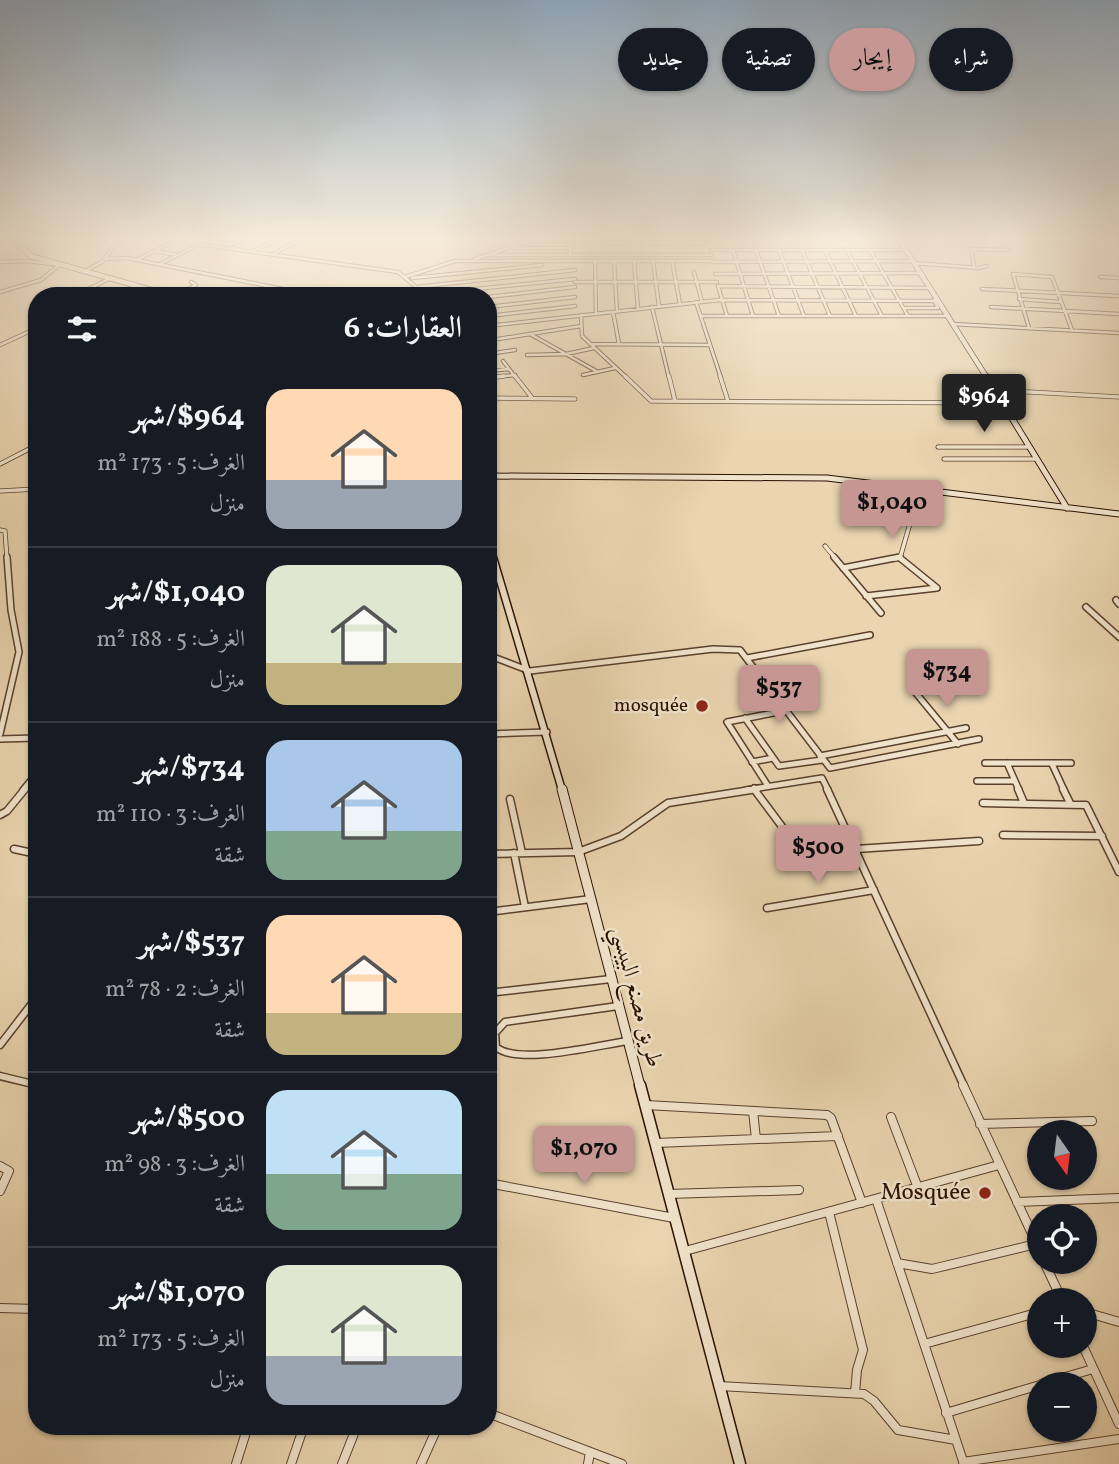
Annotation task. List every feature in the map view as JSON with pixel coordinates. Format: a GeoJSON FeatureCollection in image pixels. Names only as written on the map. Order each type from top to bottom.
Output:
{"type":"FeatureCollection","features":[{"type":"Feature","properties":{"kind":"street"},"geometry":{"type":"LineString","coordinates":[[596,304],[596,314]]}},
{"type":"Feature","properties":{"kind":"street"},"geometry":{"type":"LineString","coordinates":[[615,304],[619,344]]}},
{"type":"Feature","properties":{"kind":"street"},"geometry":{"type":"LineString","coordinates":[[638,304],[638,309]]}},
{"type":"Feature","properties":{"kind":"street"},"geometry":{"type":"LineString","coordinates":[[497,325],[677,304]]}},
{"type":"Feature","properties":{"kind":"street"},"geometry":{"type":"LineString","coordinates":[[697,304],[728,401]]}},
{"type":"Feature","properties":{"kind":"street"},"geometry":{"type":"LineString","coordinates":[[724,304],[727,316]]}},
{"type":"Feature","properties":{"kind":"street"},"geometry":{"type":"LineString","coordinates":[[749,304],[752,316]]}},
{"type":"Feature","properties":{"kind":"street"},"geometry":{"type":"LineString","coordinates":[[775,304],[779,316]]}},
{"type":"Feature","properties":{"kind":"street"},"geometry":{"type":"LineString","coordinates":[[800,304],[804,316]]}},
{"type":"Feature","properties":{"kind":"street"},"geometry":{"type":"LineString","coordinates":[[825,304],[830,316]]}},
{"type":"Feature","properties":{"kind":"street"},"geometry":{"type":"LineString","coordinates":[[851,304],[856,316]]}},
{"type":"Feature","properties":{"kind":"street"},"geometry":{"type":"LineString","coordinates":[[876,304],[882,316]]}},
{"type":"Feature","properties":{"kind":"street"},"geometry":{"type":"LineString","coordinates":[[902,304],[908,316]]}},
{"type":"Feature","properties":{"kind":"street"},"geometry":{"type":"LineString","coordinates":[[904,308],[937,308],[937,304]]}},
{"type":"Feature","properties":{"kind":"street"},"geometry":{"type":"LineString","coordinates":[[940,304],[1067,508]]}},
{"type":"Feature","properties":{"kind":"street"},"geometry":{"type":"LineString","coordinates":[[1020,304],[1028,328]]}},
{"type":"Feature","properties":{"kind":"street"},"geometry":{"type":"LineString","coordinates":[[1062,304],[1072,330]]}},
{"type":"Feature","properties":{"kind":"street"},"geometry":{"type":"LineString","coordinates":[[497,315],[575,306],[575,316]]}},
{"type":"Feature","properties":{"kind":"street"},"geometry":{"type":"LineString","coordinates":[[652,307],[675,401]]}},
{"type":"Feature","properties":{"kind":"street"},"geometry":{"type":"LineString","coordinates":[[991,307],[1119,314]]}},
{"type":"Feature","properties":{"kind":"street"},"geometry":{"type":"LineString","coordinates":[[581,315],[581,334],[649,400],[1002,403]]}},
{"type":"Feature","properties":{"kind":"street"},"geometry":{"type":"LineString","coordinates":[[701,316],[949,316]]}},
{"type":"Feature","properties":{"kind":"street"},"geometry":{"type":"LineString","coordinates":[[952,324],[1119,333]]}},
{"type":"Feature","properties":{"kind":"street"},"geometry":{"type":"LineString","coordinates":[[498,338],[580,326]]}},
{"type":"Feature","properties":{"kind":"street"},"geometry":{"type":"LineString","coordinates":[[0,345],[28,332]]}},
{"type":"Feature","properties":{"kind":"street"},"geometry":{"type":"LineString","coordinates":[[530,334],[598,372]]}},
{"type":"Feature","properties":{"kind":"street"},"geometry":{"type":"LineString","coordinates":[[527,355],[566,354],[592,346],[619,344],[710,345]]}},
{"type":"Feature","properties":{"kind":"street"},"geometry":{"type":"LineString","coordinates":[[497,353],[515,350]]}},
{"type":"Feature","properties":{"kind":"street"},"geometry":{"type":"LineString","coordinates":[[503,361],[533,398]]}},
{"type":"Feature","properties":{"kind":"street"},"geometry":{"type":"LineString","coordinates":[[583,375],[615,368]]}},
{"type":"Feature","properties":{"kind":"street"},"geometry":{"type":"LineString","coordinates":[[497,370],[509,369]]}},
{"type":"Feature","properties":{"kind":"street"},"geometry":{"type":"LineString","coordinates":[[497,377],[515,375]]}},
{"type":"Feature","properties":{"kind":"street"},"geometry":{"type":"LineString","coordinates":[[995,390],[1119,397]]}},
{"type":"Feature","properties":{"kind":"street"},"geometry":{"type":"LineString","coordinates":[[497,398],[575,399]]}},
{"type":"Feature","properties":{"kind":"street"},"geometry":{"type":"LineString","coordinates":[[939,447],[1029,447]]}},
{"type":"Feature","properties":{"kind":"street"},"geometry":{"type":"LineString","coordinates":[[952,447],[959,459]]}},
{"type":"Feature","properties":{"kind":"street"},"geometry":{"type":"LineString","coordinates":[[997,447],[1003,459]]}},
{"type":"Feature","properties":{"kind":"street"},"geometry":{"type":"LineString","coordinates":[[0,464],[28,450]]}},
{"type":"Feature","properties":{"kind":"street"},"geometry":{"type":"LineString","coordinates":[[944,459],[1037,459]]}},
{"type":"Feature","properties":{"kind":"street"},"geometry":{"type":"LineString","coordinates":[[497,475],[820,478],[1119,514]]}},
{"type":"Feature","properties":{"kind":"street"},"geometry":{"type":"LineString","coordinates":[[0,491],[28,489]]}},
{"type":"Feature","properties":{"kind":"street"},"geometry":{"type":"LineString","coordinates":[[901,558],[920,489]]}},
{"type":"Feature","properties":{"kind":"street"},"geometry":{"type":"LineString","coordinates":[[0,530],[5,531],[11,610],[19,652],[0,736],[28,738]]}},
{"type":"Feature","properties":{"kind":"street"},"geometry":{"type":"LineString","coordinates":[[825,546],[881,613]]}},
{"type":"Feature","properties":{"kind":"street"},"geometry":{"type":"LineString","coordinates":[[843,568],[901,558],[937,587],[866,596]]}},
{"type":"Feature","properties":{"kind":"street","name":"طريق مصنع البيبسي"},"geometry":{"type":"LineString","coordinates":[[497,570],[547,732],[740,1464]]}},
{"type":"Feature","properties":{"kind":"street"},"geometry":{"type":"LineString","coordinates":[[1086,607],[1119,637]]}},
{"type":"Feature","properties":{"kind":"street"},"geometry":{"type":"LineString","coordinates":[[747,659],[763,653],[870,635]]}},
{"type":"Feature","properties":{"kind":"street"},"geometry":{"type":"LineString","coordinates":[[497,658],[530,671],[713,649],[740,650],[784,711],[832,769],[979,739]]}},
{"type":"Feature","properties":{"kind":"street"},"geometry":{"type":"LineString","coordinates":[[915,692],[958,744]]}},
{"type":"Feature","properties":{"kind":"street"},"geometry":{"type":"LineString","coordinates":[[768,786],[726,724],[784,711]]}},
{"type":"Feature","properties":{"kind":"street"},"geometry":{"type":"LineString","coordinates":[[745,718],[779,766],[966,728]]}},
{"type":"Feature","properties":{"kind":"street"},"geometry":{"type":"LineString","coordinates":[[497,734],[547,732]]}},
{"type":"Feature","properties":{"kind":"street"},"geometry":{"type":"LineString","coordinates":[[752,762],[773,758]]}},
{"type":"Feature","properties":{"kind":"street"},"geometry":{"type":"LineString","coordinates":[[985,763],[1071,763]]}},
{"type":"Feature","properties":{"kind":"street"},"geometry":{"type":"LineString","coordinates":[[1007,763],[1024,803]]}},
{"type":"Feature","properties":{"kind":"street"},"geometry":{"type":"LineString","coordinates":[[1052,764],[1070,803]]}},
{"type":"Feature","properties":{"kind":"street"},"geometry":{"type":"LineString","coordinates":[[497,853],[578,852],[621,836],[659,806],[668,803],[822,778],[1027,1224]]}},
{"type":"Feature","properties":{"kind":"street"},"geometry":{"type":"LineString","coordinates":[[977,781],[1014,781]]}},
{"type":"Feature","properties":{"kind":"street"},"geometry":{"type":"LineString","coordinates":[[0,815],[7,811],[28,784]]}},
{"type":"Feature","properties":{"kind":"street"},"geometry":{"type":"LineString","coordinates":[[754,788],[792,840]]}},
{"type":"Feature","properties":{"kind":"street"},"geometry":{"type":"LineString","coordinates":[[510,800],[522,853]]}},
{"type":"Feature","properties":{"kind":"street"},"geometry":{"type":"LineString","coordinates":[[983,803],[1070,803],[1089,807],[1119,872]]}},
{"type":"Feature","properties":{"kind":"street"},"geometry":{"type":"LineString","coordinates":[[1003,835],[1102,836]]}},
{"type":"Feature","properties":{"kind":"street"},"geometry":{"type":"LineString","coordinates":[[856,849],[979,841]]}},
{"type":"Feature","properties":{"kind":"street"},"geometry":{"type":"LineString","coordinates":[[14,849],[28,853]]}},
{"type":"Feature","properties":{"kind":"street"},"geometry":{"type":"LineString","coordinates":[[514,853],[525,907]]}},
{"type":"Feature","properties":{"kind":"street"},"geometry":{"type":"LineString","coordinates":[[767,908],[874,890]]}},
{"type":"Feature","properties":{"kind":"street"},"geometry":{"type":"LineString","coordinates":[[497,911],[591,899]]}},
{"type":"Feature","properties":{"kind":"street"},"geometry":{"type":"LineString","coordinates":[[497,991],[611,979]]}},
{"type":"Feature","properties":{"kind":"street"},"geometry":{"type":"LineString","coordinates":[[497,1031],[505,1022],[618,1006]]}},
{"type":"Feature","properties":{"kind":"street"},"geometry":{"type":"LineString","coordinates":[[0,1045],[28,1009]]}},
{"type":"Feature","properties":{"kind":"street"},"geometry":{"type":"LineString","coordinates":[[497,1048],[503,1053],[521,1056],[628,1041]]}},
{"type":"Feature","properties":{"kind":"street"},"geometry":{"type":"LineString","coordinates":[[0,1076],[28,1083]]}},
{"type":"Feature","properties":{"kind":"street"},"geometry":{"type":"LineString","coordinates":[[645,1105],[827,1115],[831,1118],[862,1203]]}},
{"type":"Feature","properties":{"kind":"street"},"geometry":{"type":"LineString","coordinates":[[752,1111],[756,1139]]}},
{"type":"Feature","properties":{"kind":"street"},"geometry":{"type":"LineString","coordinates":[[891,1117],[918,1188]]}},
{"type":"Feature","properties":{"kind":"street"},"geometry":{"type":"LineString","coordinates":[[980,1124],[1027,1123]]}},
{"type":"Feature","properties":{"kind":"street"},"geometry":{"type":"LineString","coordinates":[[655,1143],[838,1136]]}},
{"type":"Feature","properties":{"kind":"street"},"geometry":{"type":"LineString","coordinates":[[0,1166],[9,1171],[0,1191]]}},
{"type":"Feature","properties":{"kind":"street"},"geometry":{"type":"LineString","coordinates":[[684,1251],[999,1166]]}},
{"type":"Feature","properties":{"kind":"street"},"geometry":{"type":"LineString","coordinates":[[497,1185],[674,1218]]}},
{"type":"Feature","properties":{"kind":"street"},"geometry":{"type":"LineString","coordinates":[[668,1194],[799,1190]]}},
{"type":"Feature","properties":{"kind":"street"},"geometry":{"type":"LineString","coordinates":[[1017,1202],[1119,1198]]}},
{"type":"Feature","properties":{"kind":"street"},"geometry":{"type":"LineString","coordinates":[[876,1199],[963,1463],[1119,1439]]}},
{"type":"Feature","properties":{"kind":"street"},"geometry":{"type":"LineString","coordinates":[[829,1212],[863,1350],[857,1370],[855,1393]]}},
{"type":"Feature","properties":{"kind":"street"},"geometry":{"type":"LineString","coordinates":[[897,1263],[932,1269],[1027,1250]]}},
{"type":"Feature","properties":{"kind":"street"},"geometry":{"type":"LineString","coordinates":[[0,1308],[28,1310]]}},
{"type":"Feature","properties":{"kind":"street"},"geometry":{"type":"LineString","coordinates":[[924,1344],[1027,1316]]}},
{"type":"Feature","properties":{"kind":"street"},"geometry":{"type":"LineString","coordinates":[[1097,1316],[1119,1322]]}},
{"type":"Feature","properties":{"kind":"street"},"geometry":{"type":"LineString","coordinates":[[1088,1358],[1119,1424]]}},
{"type":"Feature","properties":{"kind":"street"},"geometry":{"type":"LineString","coordinates":[[1081,1372],[1093,1368]]}},
{"type":"Feature","properties":{"kind":"street"},"geometry":{"type":"LineString","coordinates":[[719,1386],[855,1393],[873,1400],[891,1425],[898,1430],[956,1440]]}},
{"type":"Feature","properties":{"kind":"street"},"geometry":{"type":"LineString","coordinates":[[946,1413],[1027,1389]]}},
{"type":"Feature","properties":{"kind":"street"},"geometry":{"type":"LineString","coordinates":[[497,1416],[622,1464]]}},
{"type":"Feature","properties":{"kind":"street"},"geometry":{"type":"LineString","coordinates":[[236,1464],[245,1435]]}},
{"type":"Feature","properties":{"kind":"street"},"geometry":{"type":"LineString","coordinates":[[291,1464],[301,1435]]}},
{"type":"Feature","properties":{"kind":"street"},"geometry":{"type":"LineString","coordinates":[[342,1464],[353,1435]]}},
{"type":"Feature","properties":{"kind":"street"},"geometry":{"type":"LineString","coordinates":[[421,1464],[434,1435]]}},
{"type":"Feature","properties":{"kind":"street"},"geometry":{"type":"LineString","coordinates":[[587,1464],[590,1452]]}},
{"type":"Feature","properties":{"kind":"place","name":"mosquée"},"geometry":{"type":"Point","coordinates":[702,706]}},
{"type":"Feature","properties":{"kind":"place","name":"Mosquée"},"geometry":{"type":"Point","coordinates":[985,1193]}}]}
